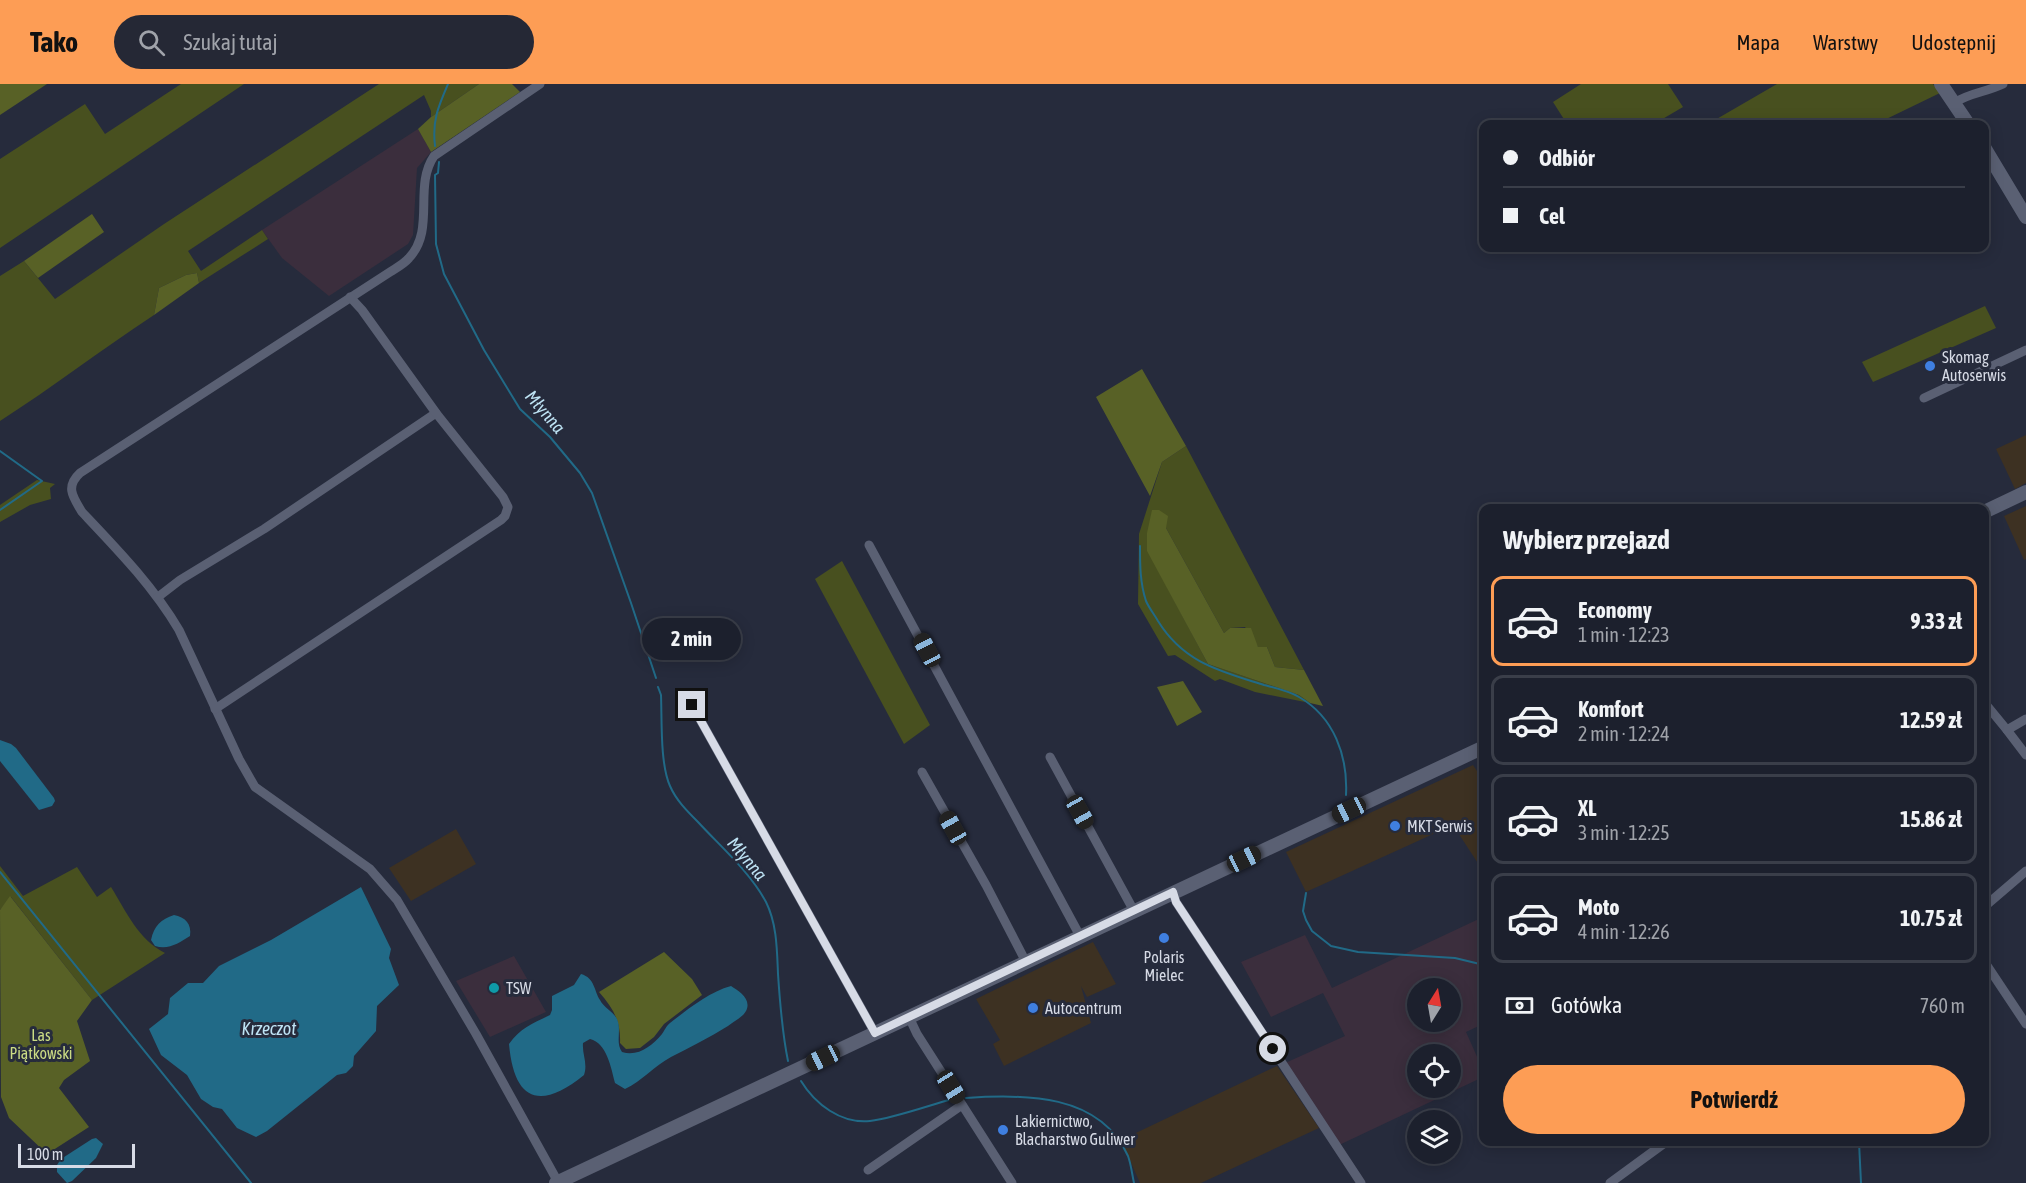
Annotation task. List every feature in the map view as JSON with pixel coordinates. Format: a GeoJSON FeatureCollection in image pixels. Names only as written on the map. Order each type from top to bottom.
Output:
{"type":"FeatureCollection","features":[{"type":"Feature","properties":{"kind":"street"},"geometry":{"type":"LineString","coordinates":[[540,84],[434,156],[427,166],[424,178],[423,228],[419,243],[409,258],[80,473],[71,486],[82,512],[158,597],[179,630],[238,759],[255,787],[370,869],[397,900],[471,1025],[557,1183],[1479,749]]}},
{"type":"Feature","properties":{"kind":"street"},"geometry":{"type":"LineString","coordinates":[[1941,84],[1965,120]]}},
{"type":"Feature","properties":{"kind":"street"},"geometry":{"type":"LineString","coordinates":[[1954,103],[2003,84]]}},
{"type":"Feature","properties":{"kind":"street"},"geometry":{"type":"LineString","coordinates":[[1989,155],[2026,217]]}},
{"type":"Feature","properties":{"kind":"street"},"geometry":{"type":"LineString","coordinates":[[215,709],[501,520],[508,507],[350,297]]}},
{"type":"Feature","properties":{"kind":"street"},"geometry":{"type":"LineString","coordinates":[[1924,398],[2026,350]]}},
{"type":"Feature","properties":{"kind":"street"},"geometry":{"type":"LineString","coordinates":[[158,597],[180,580],[264,528],[436,413]]}},
{"type":"Feature","properties":{"kind":"street"},"geometry":{"type":"LineString","coordinates":[[1989,510],[2026,492]]}},
{"type":"Feature","properties":{"kind":"street"},"geometry":{"type":"LineString","coordinates":[[869,545],[1080,936]]}},
{"type":"Feature","properties":{"kind":"street"},"geometry":{"type":"LineString","coordinates":[[692,705],[875,1033]]}},
{"type":"Feature","properties":{"kind":"street"},"geometry":{"type":"LineString","coordinates":[[1989,708],[2026,755]]}},
{"type":"Feature","properties":{"kind":"street"},"geometry":{"type":"LineString","coordinates":[[2007,730],[2026,719]]}},
{"type":"Feature","properties":{"kind":"street"},"geometry":{"type":"LineString","coordinates":[[1050,757],[1134,911]]}},
{"type":"Feature","properties":{"kind":"street"},"geometry":{"type":"LineString","coordinates":[[922,772],[986,885],[1026,962]]}},
{"type":"Feature","properties":{"kind":"street"},"geometry":{"type":"LineString","coordinates":[[1989,903],[2026,871]]}},
{"type":"Feature","properties":{"kind":"street"},"geometry":{"type":"LineString","coordinates":[[1173,892],[1176,902],[1361,1183]]}},
{"type":"Feature","properties":{"kind":"street"},"geometry":{"type":"LineString","coordinates":[[1989,968],[2026,1024]]}},
{"type":"Feature","properties":{"kind":"street"},"geometry":{"type":"LineString","coordinates":[[909,1017],[917,1034],[1012,1183]]}},
{"type":"Feature","properties":{"kind":"street"},"geometry":{"type":"LineString","coordinates":[[867,1170],[962,1105]]}},
{"type":"Feature","properties":{"kind":"street"},"geometry":{"type":"LineString","coordinates":[[1610,1183],[1661,1146]]}},
{"type":"Feature","properties":{"kind":"shaded area"},"geometry":{"type":"Polygon","coordinates":[[[418,129],[431,152],[417,168],[413,235],[408,244],[329,296],[282,258],[262,230],[418,129]]]}},
{"type":"Feature","properties":{"kind":"shaded area"},"geometry":{"type":"Polygon","coordinates":[[[2026,435],[2026,483],[2015,489],[1996,449],[2026,435]]]}},
{"type":"Feature","properties":{"kind":"shaded area"},"geometry":{"type":"Polygon","coordinates":[[[2026,506],[2026,559],[2024,560],[2004,516],[2026,506]]]}},
{"type":"Feature","properties":{"kind":"shaded area"},"geometry":{"type":"Polygon","coordinates":[[[1473,765],[1479,774],[1479,865],[1453,825],[1306,892],[1286,852],[1473,765]]]}},
{"type":"Feature","properties":{"kind":"shaded area"},"geometry":{"type":"Polygon","coordinates":[[[456,829],[476,864],[411,901],[389,868],[456,829]]]}},
{"type":"Feature","properties":{"kind":"shaded area"},"geometry":{"type":"Polygon","coordinates":[[[1479,919],[1479,1026],[1466,1032],[1479,1061],[1479,1079],[1461,1087],[1461,1044],[1407,1044],[1407,1098],[1439,1098],[1413,1110],[1407,1110],[1407,1113],[1337,1146],[1283,1064],[1345,1036],[1323,993],[1271,1017],[1241,962],[1305,935],[1332,988],[1479,919]]]}},
{"type":"Feature","properties":{"kind":"shaded area"},"geometry":{"type":"Polygon","coordinates":[[[1093,942],[1116,984],[1087,997],[1081,986],[1091,1023],[1004,1066],[993,1044],[1000,1040],[976,999],[1093,942]]]}},
{"type":"Feature","properties":{"kind":"shaded area"},"geometry":{"type":"Polygon","coordinates":[[[514,956],[546,1012],[490,1037],[456,981],[514,956]]]}},
{"type":"Feature","properties":{"kind":"shaded area"},"geometry":{"type":"Polygon","coordinates":[[[1277,1066],[1319,1128],[1201,1183],[1140,1183],[1121,1140],[1277,1066]]]}},
{"type":"Feature","properties":{"kind":"green space"},"geometry":{"type":"Polygon","coordinates":[[[0,84],[47,84],[0,115],[0,84]]]}},
{"type":"Feature","properties":{"kind":"green space"},"geometry":{"type":"Polygon","coordinates":[[[181,84],[244,84],[0,248],[0,159],[85,104],[105,134],[181,84]]]}},
{"type":"Feature","properties":{"kind":"green space"},"geometry":{"type":"Polygon","coordinates":[[[379,84],[479,84],[431,117],[431,111],[424,95],[188,251],[201,271],[262,230],[268,239],[199,283],[197,273],[186,275],[159,288],[154,315],[0,421],[0,276],[24,261],[55,299],[164,224],[379,84]]]}},
{"type":"Feature","properties":{"kind":"green space"},"geometry":{"type":"Polygon","coordinates":[[[479,84],[512,84],[520,92],[431,152],[418,129],[431,117],[479,84]]]}},
{"type":"Feature","properties":{"kind":"green space"},"geometry":{"type":"Polygon","coordinates":[[[1581,84],[1668,84],[1683,107],[1661,120],[1564,120],[1553,102],[1581,84]]]}},
{"type":"Feature","properties":{"kind":"green space"},"geometry":{"type":"Polygon","coordinates":[[[1777,84],[1933,84],[1940,93],[1884,120],[1715,120],[1777,84]]]}},
{"type":"Feature","properties":{"kind":"green space"},"geometry":{"type":"Polygon","coordinates":[[[92,214],[104,232],[38,278],[24,261],[92,214]]]}},
{"type":"Feature","properties":{"kind":"green space"},"geometry":{"type":"Polygon","coordinates":[[[197,273],[199,283],[154,315],[159,288],[186,275],[197,273]]]}},
{"type":"Feature","properties":{"kind":"green space"},"geometry":{"type":"Polygon","coordinates":[[[1985,306],[1996,328],[1873,382],[1862,362],[1985,306]]]}},
{"type":"Feature","properties":{"kind":"green space"},"geometry":{"type":"Polygon","coordinates":[[[1142,369],[1186,446],[1162,462],[1150,496],[1096,397],[1142,369]]]}},
{"type":"Feature","properties":{"kind":"green space"},"geometry":{"type":"Polygon","coordinates":[[[1186,446],[1304,670],[1275,667],[1267,647],[1258,647],[1245,627],[1230,628],[1224,633],[1166,528],[1147,533],[1148,551],[1208,664],[1299,695],[1310,703],[1255,692],[1220,679],[1215,681],[1175,655],[1168,656],[1138,604],[1139,534],[1162,462],[1186,446]]]}},
{"type":"Feature","properties":{"kind":"green space"},"geometry":{"type":"Polygon","coordinates":[[[37,480],[55,484],[50,488],[51,499],[30,505],[0,522],[0,505],[37,480]]]}},
{"type":"Feature","properties":{"kind":"green space"},"geometry":{"type":"Polygon","coordinates":[[[1152,510],[1159,510],[1168,516],[1166,528],[1224,633],[1230,628],[1251,628],[1258,647],[1267,647],[1275,667],[1304,670],[1323,706],[1310,703],[1299,695],[1208,664],[1147,551],[1147,533],[1152,510]]]}},
{"type":"Feature","properties":{"kind":"green space"},"geometry":{"type":"Polygon","coordinates":[[[842,561],[930,725],[904,744],[815,579],[842,561]]]}},
{"type":"Feature","properties":{"kind":"green space"},"geometry":{"type":"Polygon","coordinates":[[[1183,681],[1202,712],[1177,726],[1157,687],[1183,681]]]}},
{"type":"Feature","properties":{"kind":"green space"},"geometry":{"type":"Polygon","coordinates":[[[0,866],[23,896],[77,867],[97,897],[111,887],[140,933],[165,953],[92,1000],[11,897],[0,910],[0,866]]]}},
{"type":"Feature","properties":{"kind":"green space","name":"Las Piątkowski"},"geometry":{"type":"Polygon","coordinates":[[[10,896],[92,1000],[77,1021],[90,1061],[64,1080],[59,1088],[89,1127],[47,1154],[9,1118],[1,1097],[0,910],[10,896]]]}},
{"type":"Feature","properties":{"kind":"green space"},"geometry":{"type":"Polygon","coordinates":[[[664,952],[692,979],[702,995],[664,1024],[654,1037],[640,1048],[626,1049],[620,1043],[615,1015],[599,992],[664,952]]]}},
{"type":"Feature","properties":{"kind":"water"},"geometry":{"type":"Polygon","coordinates":[[[0,740],[16,748],[54,798],[52,806],[39,810],[0,761],[0,740]]]}},
{"type":"Feature","properties":{"kind":"water","name":"Krzeczot"},"geometry":{"type":"Polygon","coordinates":[[[361,887],[391,949],[389,958],[399,985],[377,1006],[376,1031],[354,1056],[353,1066],[346,1073],[337,1075],[267,1131],[256,1137],[237,1128],[222,1109],[213,1107],[201,1099],[187,1075],[161,1055],[149,1029],[168,1014],[170,998],[188,983],[203,983],[219,966],[271,940],[361,887]]]}},
{"type":"Feature","properties":{"kind":"water"},"geometry":{"type":"Polygon","coordinates":[[[174,915],[187,922],[190,936],[169,946],[155,946],[151,940],[156,927],[174,915]]]}},
{"type":"Feature","properties":{"kind":"water"},"geometry":{"type":"Polygon","coordinates":[[[581,974],[589,978],[602,1003],[617,1019],[622,1052],[639,1052],[649,1046],[662,1034],[667,1025],[715,992],[731,986],[744,996],[747,1007],[743,1015],[728,1026],[665,1061],[625,1089],[615,1083],[610,1064],[601,1045],[590,1039],[583,1043],[584,1075],[554,1093],[542,1096],[532,1094],[523,1088],[517,1078],[509,1044],[523,1030],[550,1015],[552,996],[574,985],[581,974]]]}},
{"type":"Feature","properties":{"kind":"water"},"geometry":{"type":"Polygon","coordinates":[[[96,1138],[103,1144],[96,1158],[67,1183],[57,1172],[57,1165],[61,1159],[96,1138]]]}},
{"type":"Feature","properties":{"kind":"waterway","name":"Młynna"},"geometry":{"type":"LineString","coordinates":[[435,146],[434,129],[437,114],[448,84]]}},
{"type":"Feature","properties":{"kind":"waterway","name":"Młynna"},"geometry":{"type":"LineString","coordinates":[[439,162],[438,173],[435,175],[436,244],[444,274],[484,350],[520,409],[550,437],[580,473],[592,493],[656,678]]}},
{"type":"Feature","properties":{"kind":"waterway"},"geometry":{"type":"LineString","coordinates":[[0,451],[42,481],[0,510]]}},
{"type":"Feature","properties":{"kind":"waterway"},"geometry":{"type":"LineString","coordinates":[[1140,546],[1141,581],[1146,601],[1168,635],[1179,647],[1204,664],[1291,693],[1311,705],[1330,727],[1336,739],[1344,766],[1346,795]]}},
{"type":"Feature","properties":{"kind":"waterway","name":"Młynna"},"geometry":{"type":"LineString","coordinates":[[658,687],[661,695],[665,766],[672,791],[744,870],[770,910],[776,937],[784,1039],[788,1061]]}},
{"type":"Feature","properties":{"kind":"waterway"},"geometry":{"type":"LineString","coordinates":[[0,872],[251,1183]]}},
{"type":"Feature","properties":{"kind":"waterway"},"geometry":{"type":"LineString","coordinates":[[1306,893],[1303,911],[1306,920],[1312,931],[1331,946],[1358,952],[1455,958],[1479,964]]}},
{"type":"Feature","properties":{"kind":"waterway","name":"Młynna"},"geometry":{"type":"LineString","coordinates":[[801,1081],[821,1105],[839,1116],[859,1121],[889,1117],[952,1099]]}},
{"type":"Feature","properties":{"kind":"waterway","name":"Młynna"},"geometry":{"type":"LineString","coordinates":[[966,1098],[1035,1098],[1080,1109],[1099,1120],[1115,1135],[1128,1156],[1134,1183]]}},
{"type":"Feature","properties":{"kind":"waterway"},"geometry":{"type":"LineString","coordinates":[[1859,1146],[1861,1183]]}},
{"type":"Feature","properties":{"kind":"place","name":"Skomag Autoserwis"},"geometry":{"type":"Point","coordinates":[1930,366]}},
{"type":"Feature","properties":{"kind":"place","name":"MKT Serwis"},"geometry":{"type":"Point","coordinates":[1395,826]}},
{"type":"Feature","properties":{"kind":"place","name":"Polaris Mielec"},"geometry":{"type":"Point","coordinates":[1164,938]}},
{"type":"Feature","properties":{"kind":"place","name":"TSW"},"geometry":{"type":"Point","coordinates":[494,988]}},
{"type":"Feature","properties":{"kind":"place","name":"Autocentrum"},"geometry":{"type":"Point","coordinates":[1033,1008]}},
{"type":"Feature","properties":{"kind":"place","name":"Lakiernictwo, Blacharstwo Guliwer"},"geometry":{"type":"Point","coordinates":[1003,1130]}},
{"type":"Feature","properties":{"kind":"route"},"geometry":{"type":"LineString","coordinates":[[692,705],[870,1028],[875,1033],[1173,892],[1176,902],[1273,1049]]}}]}
